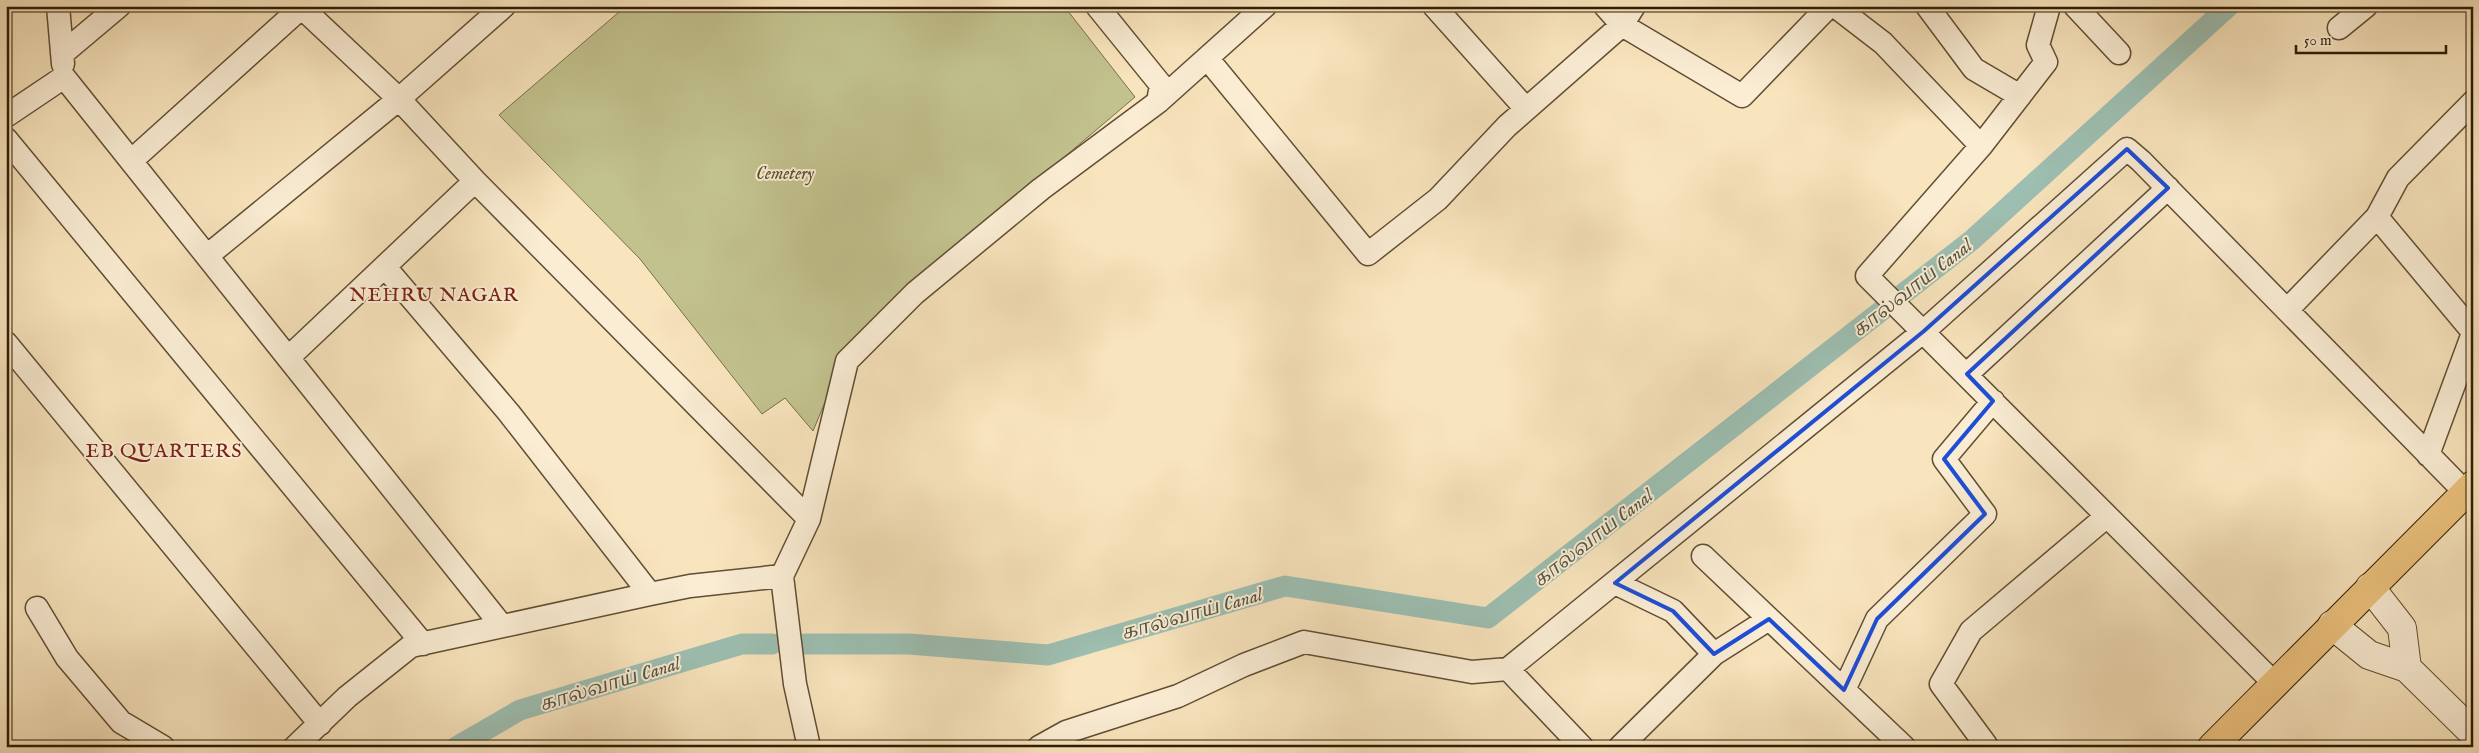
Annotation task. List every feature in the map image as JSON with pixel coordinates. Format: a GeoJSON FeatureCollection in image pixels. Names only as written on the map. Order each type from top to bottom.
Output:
{"type":"FeatureCollection","features":[{"type":"Feature","properties":{"kind":"main road"},"geometry":{"type":"LineString","coordinates":[[2212,747],[2469,489]]}},
{"type":"Feature","properties":{"kind":"street"},"geometry":{"type":"LineString","coordinates":[[58,6],[64,77],[502,626]]}},
{"type":"Feature","properties":{"kind":"street"},"geometry":{"type":"LineString","coordinates":[[62,54],[119,6]]}},
{"type":"Feature","properties":{"kind":"street"},"geometry":{"type":"LineString","coordinates":[[207,256],[399,99],[504,6]]}},
{"type":"Feature","properties":{"kind":"street"},"geometry":{"type":"LineString","coordinates":[[1097,6],[1161,85],[1158,102]]}},
{"type":"Feature","properties":{"kind":"street"},"geometry":{"type":"LineString","coordinates":[[1434,6],[1526,109]]}},
{"type":"Feature","properties":{"kind":"street"},"geometry":{"type":"LineString","coordinates":[[1605,6],[1622,25],[1742,96],[1829,6]]}},
{"type":"Feature","properties":{"kind":"street"},"geometry":{"type":"LineString","coordinates":[[1207,58],[1368,254],[1438,199],[1507,126],[1622,25],[1634,6]]}},
{"type":"Feature","properties":{"kind":"street"},"geometry":{"type":"LineString","coordinates":[[1835,6],[1883,43],[1981,146]]}},
{"type":"Feature","properties":{"kind":"street"},"geometry":{"type":"LineString","coordinates":[[1927,6],[1974,69],[2020,96]]}},
{"type":"Feature","properties":{"kind":"street"},"geometry":{"type":"LineString","coordinates":[[2049,6],[2038,45],[2046,62],[1981,146],[1867,276],[2274,683]]}},
{"type":"Feature","properties":{"kind":"street"},"geometry":{"type":"LineString","coordinates":[[2075,6],[2119,53]]}},
{"type":"Feature","properties":{"kind":"street"},"geometry":{"type":"LineString","coordinates":[[2339,28],[2366,6]]}},
{"type":"Feature","properties":{"kind":"street"},"geometry":{"type":"LineString","coordinates":[[131,161],[301,7],[399,99],[475,181],[809,519]]}},
{"type":"Feature","properties":{"kind":"street"},"geometry":{"type":"LineString","coordinates":[[809,747],[795,684],[782,576],[809,519],[847,361],[915,293],[1041,189],[1158,102],[1263,7]]}},
{"type":"Feature","properties":{"kind":"street"},"geometry":{"type":"LineString","coordinates":[[6,116],[64,77]]}},
{"type":"Feature","properties":{"kind":"street"},"geometry":{"type":"LineString","coordinates":[[2287,310],[2377,216],[2398,178],[2473,102]]}},
{"type":"Feature","properties":{"kind":"street"},"geometry":{"type":"LineString","coordinates":[[6,138],[423,644]]}},
{"type":"Feature","properties":{"kind":"street"},"geometry":{"type":"LineString","coordinates":[[1039,747],[1066,732],[1178,696],[1244,665],[1304,642],[1472,672],[1508,669],[1920,327],[2127,149],[2168,188],[2428,454],[2469,489]]}},
{"type":"Feature","properties":{"kind":"street"},"geometry":{"type":"LineString","coordinates":[[288,358],[475,181]]}},
{"type":"Feature","properties":{"kind":"street"},"geometry":{"type":"LineString","coordinates":[[1967,374],[2168,188]]}},
{"type":"Feature","properties":{"kind":"street"},"geometry":{"type":"LineString","coordinates":[[2377,216],[2473,333],[2428,454]]}},
{"type":"Feature","properties":{"kind":"street"},"geometry":{"type":"LineString","coordinates":[[385,267],[510,413],[650,594]]}},
{"type":"Feature","properties":{"kind":"street"},"geometry":{"type":"LineString","coordinates":[[6,343],[320,724]]}},
{"type":"Feature","properties":{"kind":"street"},"geometry":{"type":"LineString","coordinates":[[1844,690],[1877,619],[1985,514],[1944,459],[1993,401]]}},
{"type":"Feature","properties":{"kind":"street"},"geometry":{"type":"LineString","coordinates":[[1984,747],[1986,745],[1941,684],[1971,631],[2108,516]]}},
{"type":"Feature","properties":{"kind":"street"},"geometry":{"type":"LineString","coordinates":[[1703,556],[1904,747]]}},
{"type":"Feature","properties":{"kind":"street"},"geometry":{"type":"LineString","coordinates":[[295,747],[347,697],[411,646],[690,586],[782,576]]}},
{"type":"Feature","properties":{"kind":"street"},"geometry":{"type":"LineString","coordinates":[[1615,582],[1674,611],[1714,654]]}},
{"type":"Feature","properties":{"kind":"street"},"geometry":{"type":"LineString","coordinates":[[2370,587],[2402,628],[2407,668]]}},
{"type":"Feature","properties":{"kind":"street"},"geometry":{"type":"LineString","coordinates":[[37,608],[68,658],[121,722],[163,747]]}},
{"type":"Feature","properties":{"kind":"street"},"geometry":{"type":"LineString","coordinates":[[1620,747],[1714,654],[1769,619]]}},
{"type":"Feature","properties":{"kind":"street"},"geometry":{"type":"LineString","coordinates":[[2332,625],[2369,655],[2407,668],[2472,731]]}},
{"type":"Feature","properties":{"kind":"street"},"geometry":{"type":"LineString","coordinates":[[1508,669],[1582,747]]}},
{"type":"Feature","properties":{"kind":"highlighted area"},"geometry":{"type":"Polygon","coordinates":[[[2127,149],[2168,188],[1967,374],[1993,401],[1944,459],[1985,514],[1877,619],[1844,690],[1769,619],[1714,654],[1673,611],[1615,583],[1924,331],[2127,149]]]}},
{"type":"Feature","properties":{"kind":"green space","name":"Cemetery"},"geometry":{"type":"Polygon","coordinates":[[[626,6],[1064,6],[1135,97],[1002,210],[837,361],[826,400],[813,431],[785,398],[762,414],[640,259],[499,115],[626,6]]]}},
{"type":"Feature","properties":{"kind":"waterway","name":"கால்வாய் Canal"},"geometry":{"type":"LineString","coordinates":[[805,644],[909,644],[1048,655],[1285,586],[1488,618],[1972,240],[2229,6]]}},
{"type":"Feature","properties":{"kind":"waterway","name":"கால்வாய் Canal"},"geometry":{"type":"LineString","coordinates":[[456,747],[520,710],[742,644],[772,644]]}},
{"type":"Feature","properties":{"kind":"district","name":"NEHRU NAGAR"},"geometry":{"type":"Point","coordinates":[434,294]}},
{"type":"Feature","properties":{"kind":"district","name":"EB QUARTERS"},"geometry":{"type":"Point","coordinates":[164,450]}}]}
